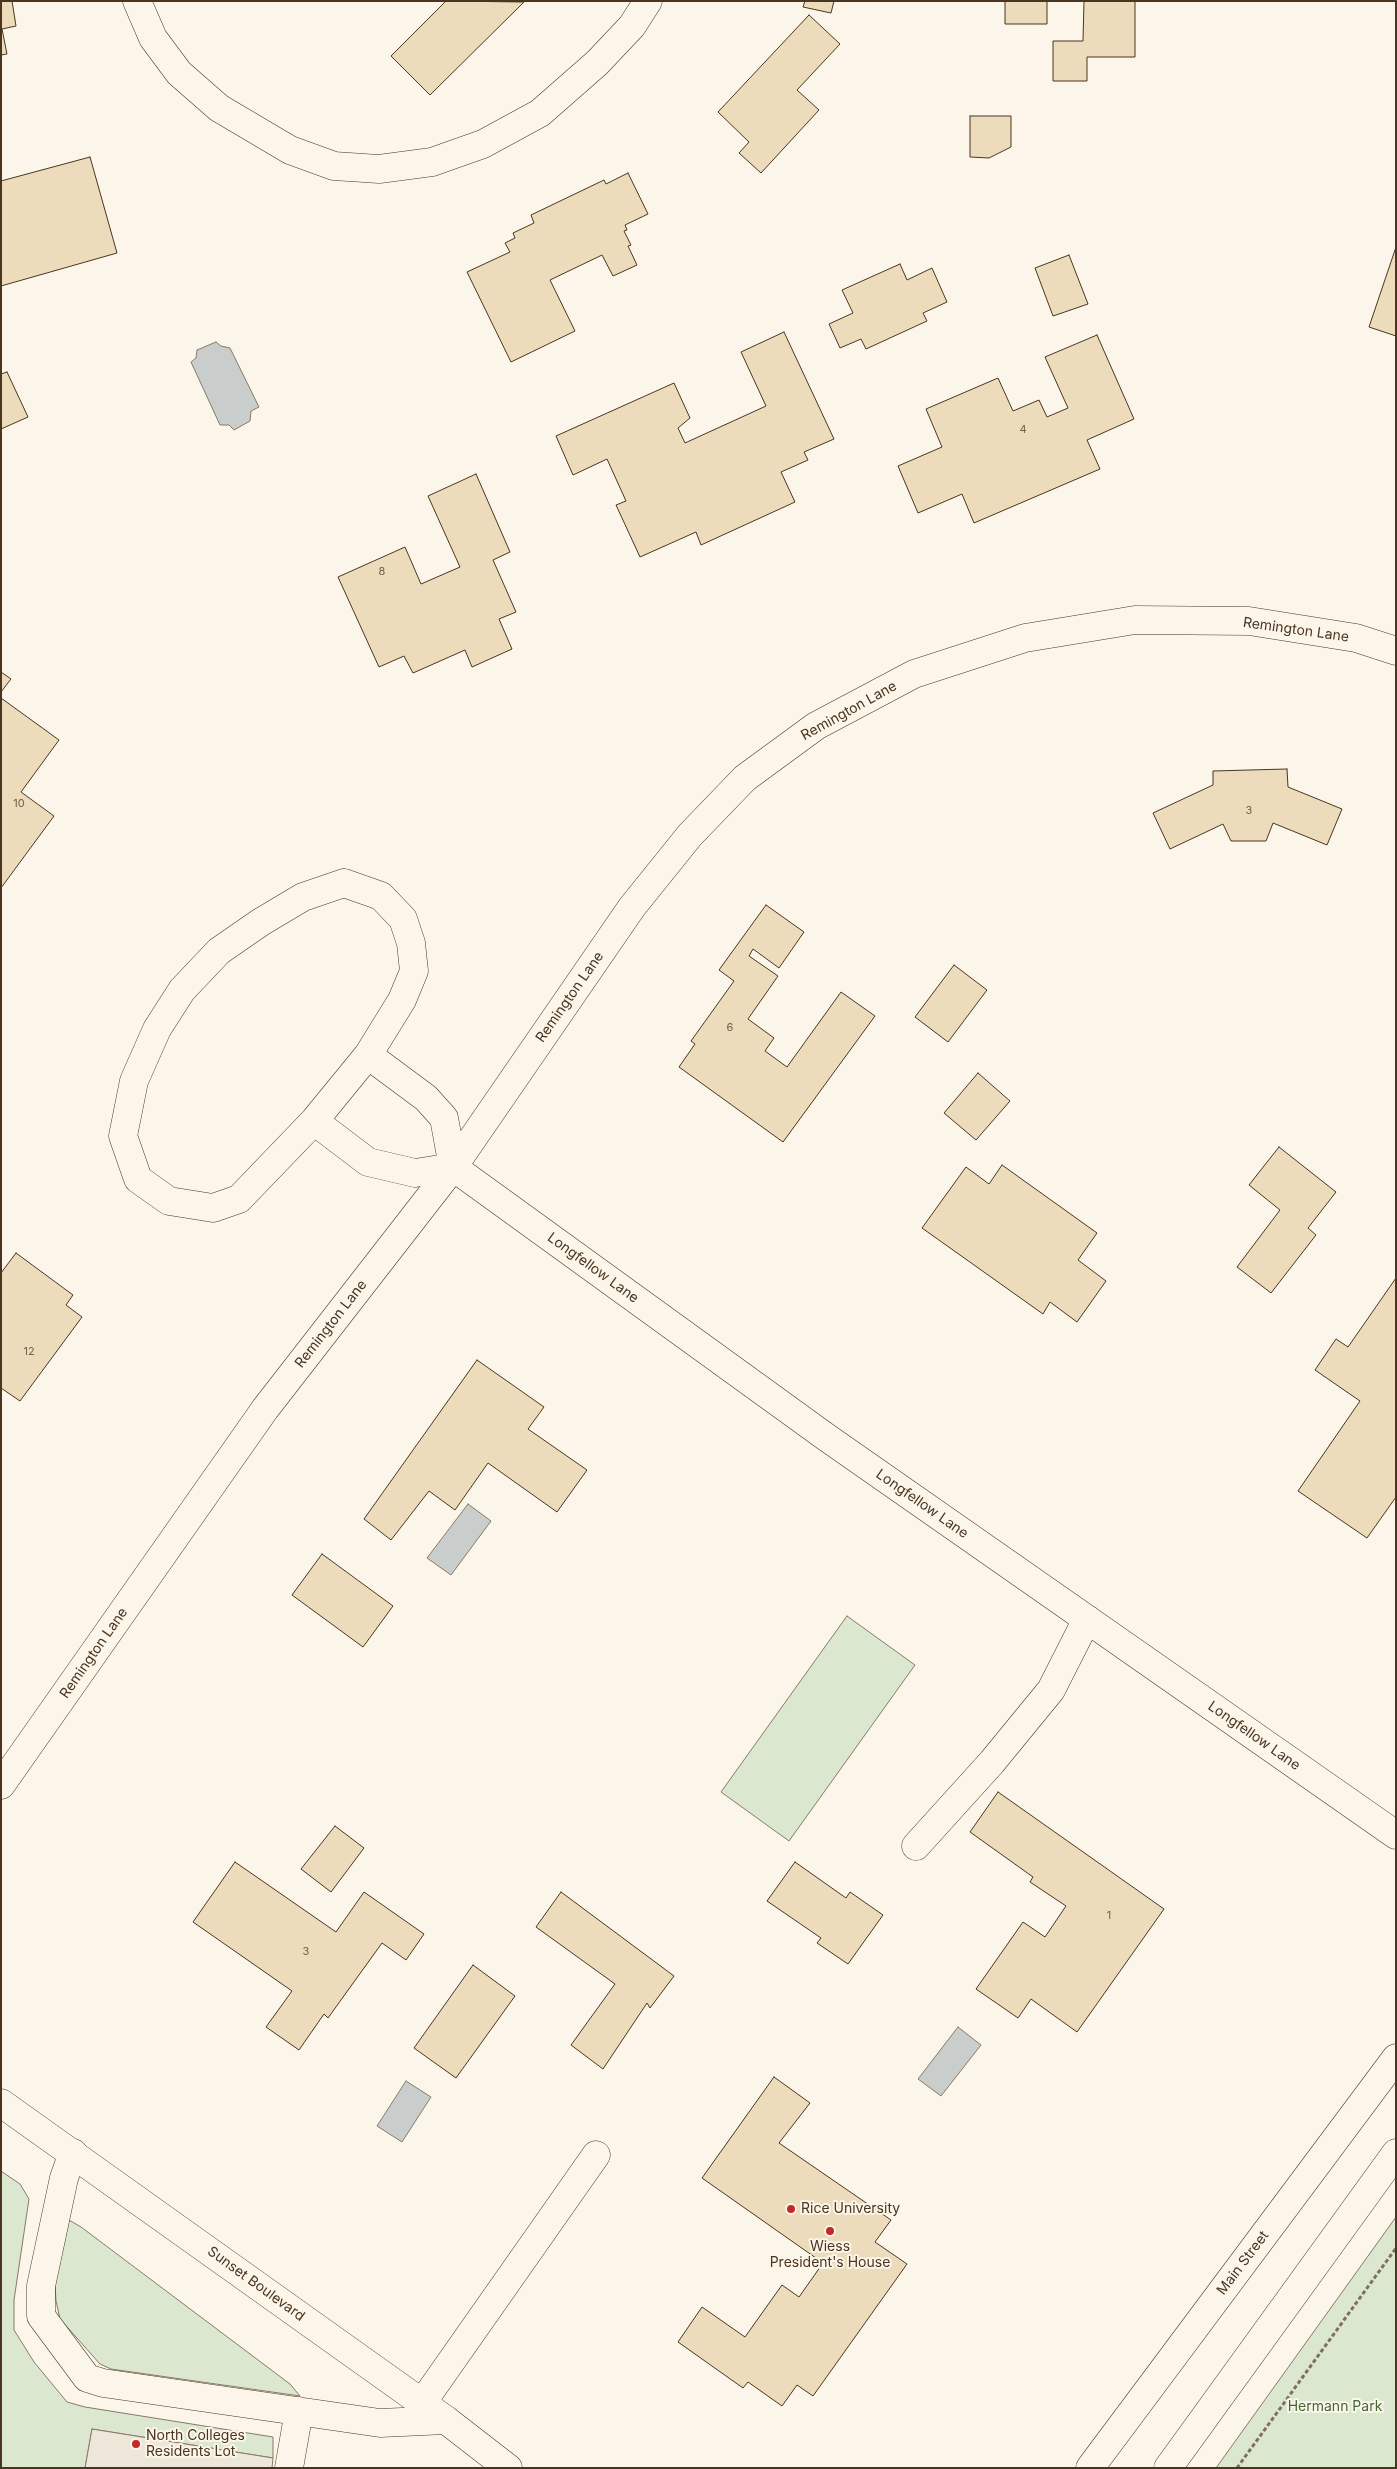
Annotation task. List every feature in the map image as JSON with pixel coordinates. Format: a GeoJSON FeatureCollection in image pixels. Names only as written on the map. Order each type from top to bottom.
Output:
{"type":"FeatureCollection","features":[{"type":"Feature","properties":{"kind":"street"},"geometry":{"type":"LineString","coordinates":[[137,1],[153,38],[179,73],[219,108],[290,150],[334,166],[379,169],[432,162],[483,144],[540,113],[597,63],[632,26],[648,1]]}},
{"type":"Feature","properties":{"kind":"street","name":"Remington Lane"},"geometry":{"type":"LineString","coordinates":[[1,1785],[265,1409],[453,1167],[632,907],[690,835],[745,778],[816,726],[923,671],[1026,638],[1135,620],[1249,621],[1356,638],[1396,651]]}},
{"type":"Feature","properties":{"kind":"street"},"geometry":{"type":"LineString","coordinates":[[344,883],[381,896],[403,919],[412,943],[414,971],[402,1000],[368,1055],[314,1121],[239,1199],[213,1208],[169,1201],[138,1179],[123,1136],[134,1081],[157,1028],[182,990],[219,951],[260,922],[303,897],[344,883]]}},
{"type":"Feature","properties":{"kind":"street"},"geometry":{"type":"LineString","coordinates":[[314,1121],[368,1162],[415,1173],[453,1167],[444,1118],[426,1098],[368,1055]]}},
{"type":"Feature","properties":{"kind":"street","name":"Longfellow Lane"},"geometry":{"type":"LineString","coordinates":[[453,1167],[826,1437],[1396,1835]]}},
{"type":"Feature","properties":{"kind":"street"},"geometry":{"type":"LineString","coordinates":[[916,1846],[997,1756],[1051,1690],[1087,1619]]}},
{"type":"Feature","properties":{"kind":"street","name":"Main Street"},"geometry":{"type":"LineString","coordinates":[[1090,2468],[1396,2058]]}},
{"type":"Feature","properties":{"kind":"street","name":"Sunset Boulevard"},"geometry":{"type":"LineString","coordinates":[[1,2103],[446,2420],[508,2468]]}},
{"type":"Feature","properties":{"kind":"street"},"geometry":{"type":"LineString","coordinates":[[73,2153],[64,2178],[40,2301],[41,2316],[87,2378],[103,2383],[380,2423],[446,2420]]}},
{"type":"Feature","properties":{"kind":"street"},"geometry":{"type":"LineString","coordinates":[[1168,2468],[1396,2153]]}},
{"type":"Feature","properties":{"kind":"street"},"geometry":{"type":"LineString","coordinates":[[422,2403],[596,2155]]}},
{"type":"Feature","properties":{"kind":"street"},"geometry":{"type":"LineString","coordinates":[[289,2468],[299,2411]]}},
{"type":"Feature","properties":{"kind":"path"},"geometry":{"type":"LineString","coordinates":[[1237,2468],[1396,2248]]}},
{"type":"Feature","properties":{"kind":"green space"},"geometry":{"type":"Polygon","coordinates":[[[847,1616],[915,1665],[789,1841],[721,1792],[847,1616]]]}},
{"type":"Feature","properties":{"kind":"green space"},"geometry":{"type":"Polygon","coordinates":[[[1,2171],[20,2184],[29,2199],[14,2300],[14,2330],[34,2362],[67,2402],[85,2407],[273,2437],[273,2458],[92,2429],[85,2468],[1,2468],[1,2171]]]}},
{"type":"Feature","properties":{"kind":"green space","name":"Hermann Park"},"geometry":{"type":"Polygon","coordinates":[[[1396,2217],[1396,2468],[1216,2468],[1396,2217]]]}},
{"type":"Feature","properties":{"kind":"green space"},"geometry":{"type":"Polygon","coordinates":[[[69,2220],[81,2227],[290,2384],[300,2396],[111,2369],[100,2364],[60,2319],[56,2301],[55,2284],[69,2220]]]}},
{"type":"Feature","properties":{"kind":"shaded area"},"geometry":{"type":"Polygon","coordinates":[[[216,342],[221,346],[230,348],[259,407],[251,411],[250,421],[234,430],[229,425],[220,425],[191,362],[196,358],[197,350],[216,342]]]}},
{"type":"Feature","properties":{"kind":"shaded area"},"geometry":{"type":"Polygon","coordinates":[[[468,1504],[491,1521],[451,1575],[427,1558],[468,1504]]]}},
{"type":"Feature","properties":{"kind":"shaded area"},"geometry":{"type":"Polygon","coordinates":[[[958,2027],[981,2045],[941,2096],[918,2079],[958,2027]]]}},
{"type":"Feature","properties":{"kind":"shaded area"},"geometry":{"type":"Polygon","coordinates":[[[406,2081],[431,2097],[402,2142],[377,2126],[406,2081]]]}},
{"type":"Feature","properties":{"kind":"shaded area","name":"North Colleges Residents Lot"},"geometry":{"type":"Polygon","coordinates":[[[92,2429],[273,2458],[272,2468],[85,2468],[92,2429]]]}},
{"type":"Feature","properties":{"kind":"building"},"geometry":{"type":"Polygon","coordinates":[[[1,1],[12,1],[16,26],[2,29],[7,54],[1,55],[1,1]]]}},
{"type":"Feature","properties":{"kind":"building"},"geometry":{"type":"Polygon","coordinates":[[[446,1],[524,2],[430,95],[391,56],[446,1]]]}},
{"type":"Feature","properties":{"kind":"building"},"geometry":{"type":"Polygon","coordinates":[[[805,1],[834,1],[831,13],[803,7],[805,1]]]}},
{"type":"Feature","properties":{"kind":"building"},"geometry":{"type":"Polygon","coordinates":[[[1005,1],[1047,1],[1047,24],[1005,24],[1005,1]]]}},
{"type":"Feature","properties":{"kind":"building"},"geometry":{"type":"Polygon","coordinates":[[[1084,1],[1135,1],[1135,57],[1087,57],[1087,81],[1053,81],[1053,41],[1083,41],[1084,1]]]}},
{"type":"Feature","properties":{"kind":"building"},"geometry":{"type":"Polygon","coordinates":[[[809,15],[840,44],[797,90],[819,110],[761,173],[739,153],[749,142],[718,112],[809,15]]]}},
{"type":"Feature","properties":{"kind":"building"},"geometry":{"type":"Polygon","coordinates":[[[970,116],[1011,116],[1011,147],[989,158],[970,157],[970,116]]]}},
{"type":"Feature","properties":{"kind":"building"},"geometry":{"type":"Polygon","coordinates":[[[90,157],[117,253],[1,286],[1,181],[90,157]]]}},
{"type":"Feature","properties":{"kind":"building"},"geometry":{"type":"Polygon","coordinates":[[[628,173],[648,214],[625,225],[627,230],[624,231],[631,245],[628,246],[637,265],[613,276],[602,255],[550,280],[575,331],[511,362],[467,272],[510,252],[505,243],[515,238],[513,233],[534,223],[531,215],[604,180],[606,184],[628,173]]]}},
{"type":"Feature","properties":{"kind":"building"},"geometry":{"type":"Polygon","coordinates":[[[1396,247],[1396,336],[1369,327],[1396,247]]]}},
{"type":"Feature","properties":{"kind":"building"},"geometry":{"type":"Polygon","coordinates":[[[1069,255],[1088,304],[1053,316],[1035,268],[1069,255]]]}},
{"type":"Feature","properties":{"kind":"building"},"geometry":{"type":"Polygon","coordinates":[[[900,264],[907,280],[932,268],[947,302],[923,313],[927,321],[866,349],[861,339],[840,348],[829,324],[853,313],[842,290],[900,264]]]}},
{"type":"Feature","properties":{"kind":"building"},"geometry":{"type":"Polygon","coordinates":[[[784,332],[834,439],[804,452],[808,460],[781,472],[795,502],[701,545],[696,532],[640,557],[616,505],[626,501],[607,459],[573,475],[556,436],[674,383],[690,418],[678,428],[685,443],[766,406],[741,352],[784,332]]]}},
{"type":"Feature","properties":{"kind":"building"},"geometry":{"type":"Polygon","coordinates":[[[1097,335],[1134,419],[1087,440],[1100,469],[974,523],[962,494],[918,513],[898,466],[942,447],[926,409],[998,378],[1013,411],[1039,400],[1047,417],[1068,408],[1045,357],[1097,335]]]}},
{"type":"Feature","properties":{"kind":"building"},"geometry":{"type":"Polygon","coordinates":[[[7,372],[28,417],[1,429],[1,374],[7,372]]]}},
{"type":"Feature","properties":{"kind":"building"},"geometry":{"type":"Polygon","coordinates":[[[476,474],[510,552],[493,560],[516,612],[499,619],[512,649],[472,667],[465,650],[413,673],[404,656],[379,667],[338,577],[405,547],[421,584],[460,567],[428,496],[476,474]]]}},
{"type":"Feature","properties":{"kind":"building"},"geometry":{"type":"Polygon","coordinates":[[[1,672],[11,679],[1,692],[1,672]]]}},
{"type":"Feature","properties":{"kind":"building"},"geometry":{"type":"Polygon","coordinates":[[[1,698],[59,740],[21,792],[54,816],[1,888],[1,698]]]}},
{"type":"Feature","properties":{"kind":"building"},"geometry":{"type":"Polygon","coordinates":[[[1287,769],[1288,787],[1342,809],[1327,845],[1273,823],[1266,841],[1231,841],[1223,824],[1170,849],[1153,813],[1213,785],[1213,771],[1287,769]]]}},
{"type":"Feature","properties":{"kind":"building"},"geometry":{"type":"Polygon","coordinates":[[[766,905],[804,932],[779,968],[753,949],[749,956],[778,976],[748,1019],[774,1038],[765,1051],[787,1067],[841,992],[875,1016],[783,1142],[679,1067],[695,1044],[691,1041],[734,981],[719,970],[766,905]]]}},
{"type":"Feature","properties":{"kind":"building"},"geometry":{"type":"Polygon","coordinates":[[[954,965],[987,990],[948,1042],[915,1017],[954,965]]]}},
{"type":"Feature","properties":{"kind":"building"},"geometry":{"type":"Polygon","coordinates":[[[978,1073],[1010,1101],[976,1140],[944,1113],[978,1073]]]}},
{"type":"Feature","properties":{"kind":"building"},"geometry":{"type":"Polygon","coordinates":[[[1279,1147],[1336,1192],[1308,1228],[1316,1235],[1271,1293],[1237,1267],[1280,1210],[1249,1185],[1279,1147]]]}},
{"type":"Feature","properties":{"kind":"building"},"geometry":{"type":"Polygon","coordinates":[[[1002,1165],[1097,1233],[1078,1260],[1106,1281],[1077,1322],[1050,1302],[1043,1314],[922,1228],[966,1167],[989,1184],[1002,1165]]]}},
{"type":"Feature","properties":{"kind":"building"},"geometry":{"type":"Polygon","coordinates":[[[16,1253],[73,1295],[66,1305],[82,1317],[20,1401],[1,1388],[1,1273],[16,1253]]]}},
{"type":"Feature","properties":{"kind":"building"},"geometry":{"type":"Polygon","coordinates":[[[1396,1278],[1396,1497],[1367,1538],[1298,1491],[1360,1401],[1315,1370],[1336,1339],[1348,1347],[1396,1278]]]}},
{"type":"Feature","properties":{"kind":"building"},"geometry":{"type":"Polygon","coordinates":[[[477,1360],[544,1407],[528,1429],[587,1470],[557,1512],[488,1463],[455,1510],[429,1491],[391,1540],[364,1519],[477,1360]]]}},
{"type":"Feature","properties":{"kind":"building"},"geometry":{"type":"Polygon","coordinates":[[[322,1554],[393,1606],[363,1647],[292,1595],[322,1554]]]}},
{"type":"Feature","properties":{"kind":"building"},"geometry":{"type":"Polygon","coordinates":[[[998,1792],[1164,1909],[1077,2032],[1031,1999],[1018,2018],[976,1989],[1023,1922],[1045,1937],[1066,1906],[1030,1882],[1033,1877],[970,1832],[998,1792]]]}},
{"type":"Feature","properties":{"kind":"building"},"geometry":{"type":"Polygon","coordinates":[[[335,1826],[364,1848],[331,1892],[301,1869],[335,1826]]]}},
{"type":"Feature","properties":{"kind":"building"},"geometry":{"type":"Polygon","coordinates":[[[235,1862],[336,1932],[364,1892],[424,1934],[406,1960],[382,1943],[328,2018],[324,2014],[299,2050],[266,2027],[292,1991],[193,1922],[235,1862]]]}},
{"type":"Feature","properties":{"kind":"building"},"geometry":{"type":"Polygon","coordinates":[[[795,1862],[846,1898],[850,1892],[883,1915],[848,1964],[817,1943],[821,1938],[767,1901],[795,1862]]]}},
{"type":"Feature","properties":{"kind":"building"},"geometry":{"type":"Polygon","coordinates":[[[561,1892],[674,1976],[650,2008],[647,2003],[603,2069],[571,2045],[615,1984],[536,1927],[561,1892]]]}},
{"type":"Feature","properties":{"kind":"building"},"geometry":{"type":"Polygon","coordinates":[[[473,1965],[515,1996],[456,2078],[414,2048],[473,1965]]]}},
{"type":"Feature","properties":{"kind":"building","name":"Wiess President's House"},"geometry":{"type":"Polygon","coordinates":[[[774,2077],[810,2103],[779,2143],[891,2220],[875,2242],[907,2264],[813,2396],[797,2385],[782,2406],[748,2382],[743,2388],[678,2342],[702,2307],[745,2337],[782,2285],[799,2297],[823,2263],[702,2178],[774,2077]]]}},
{"type":"Feature","properties":{"kind":"place","name":"Rice University"},"geometry":{"type":"Point","coordinates":[791,2209]}},
{"type":"Feature","properties":{"kind":"place","name":"Wiess President's House"},"geometry":{"type":"Point","coordinates":[830,2231]}},
{"type":"Feature","properties":{"kind":"place","name":"North Colleges Residents Lot"},"geometry":{"type":"Point","coordinates":[136,2444]}}]}
